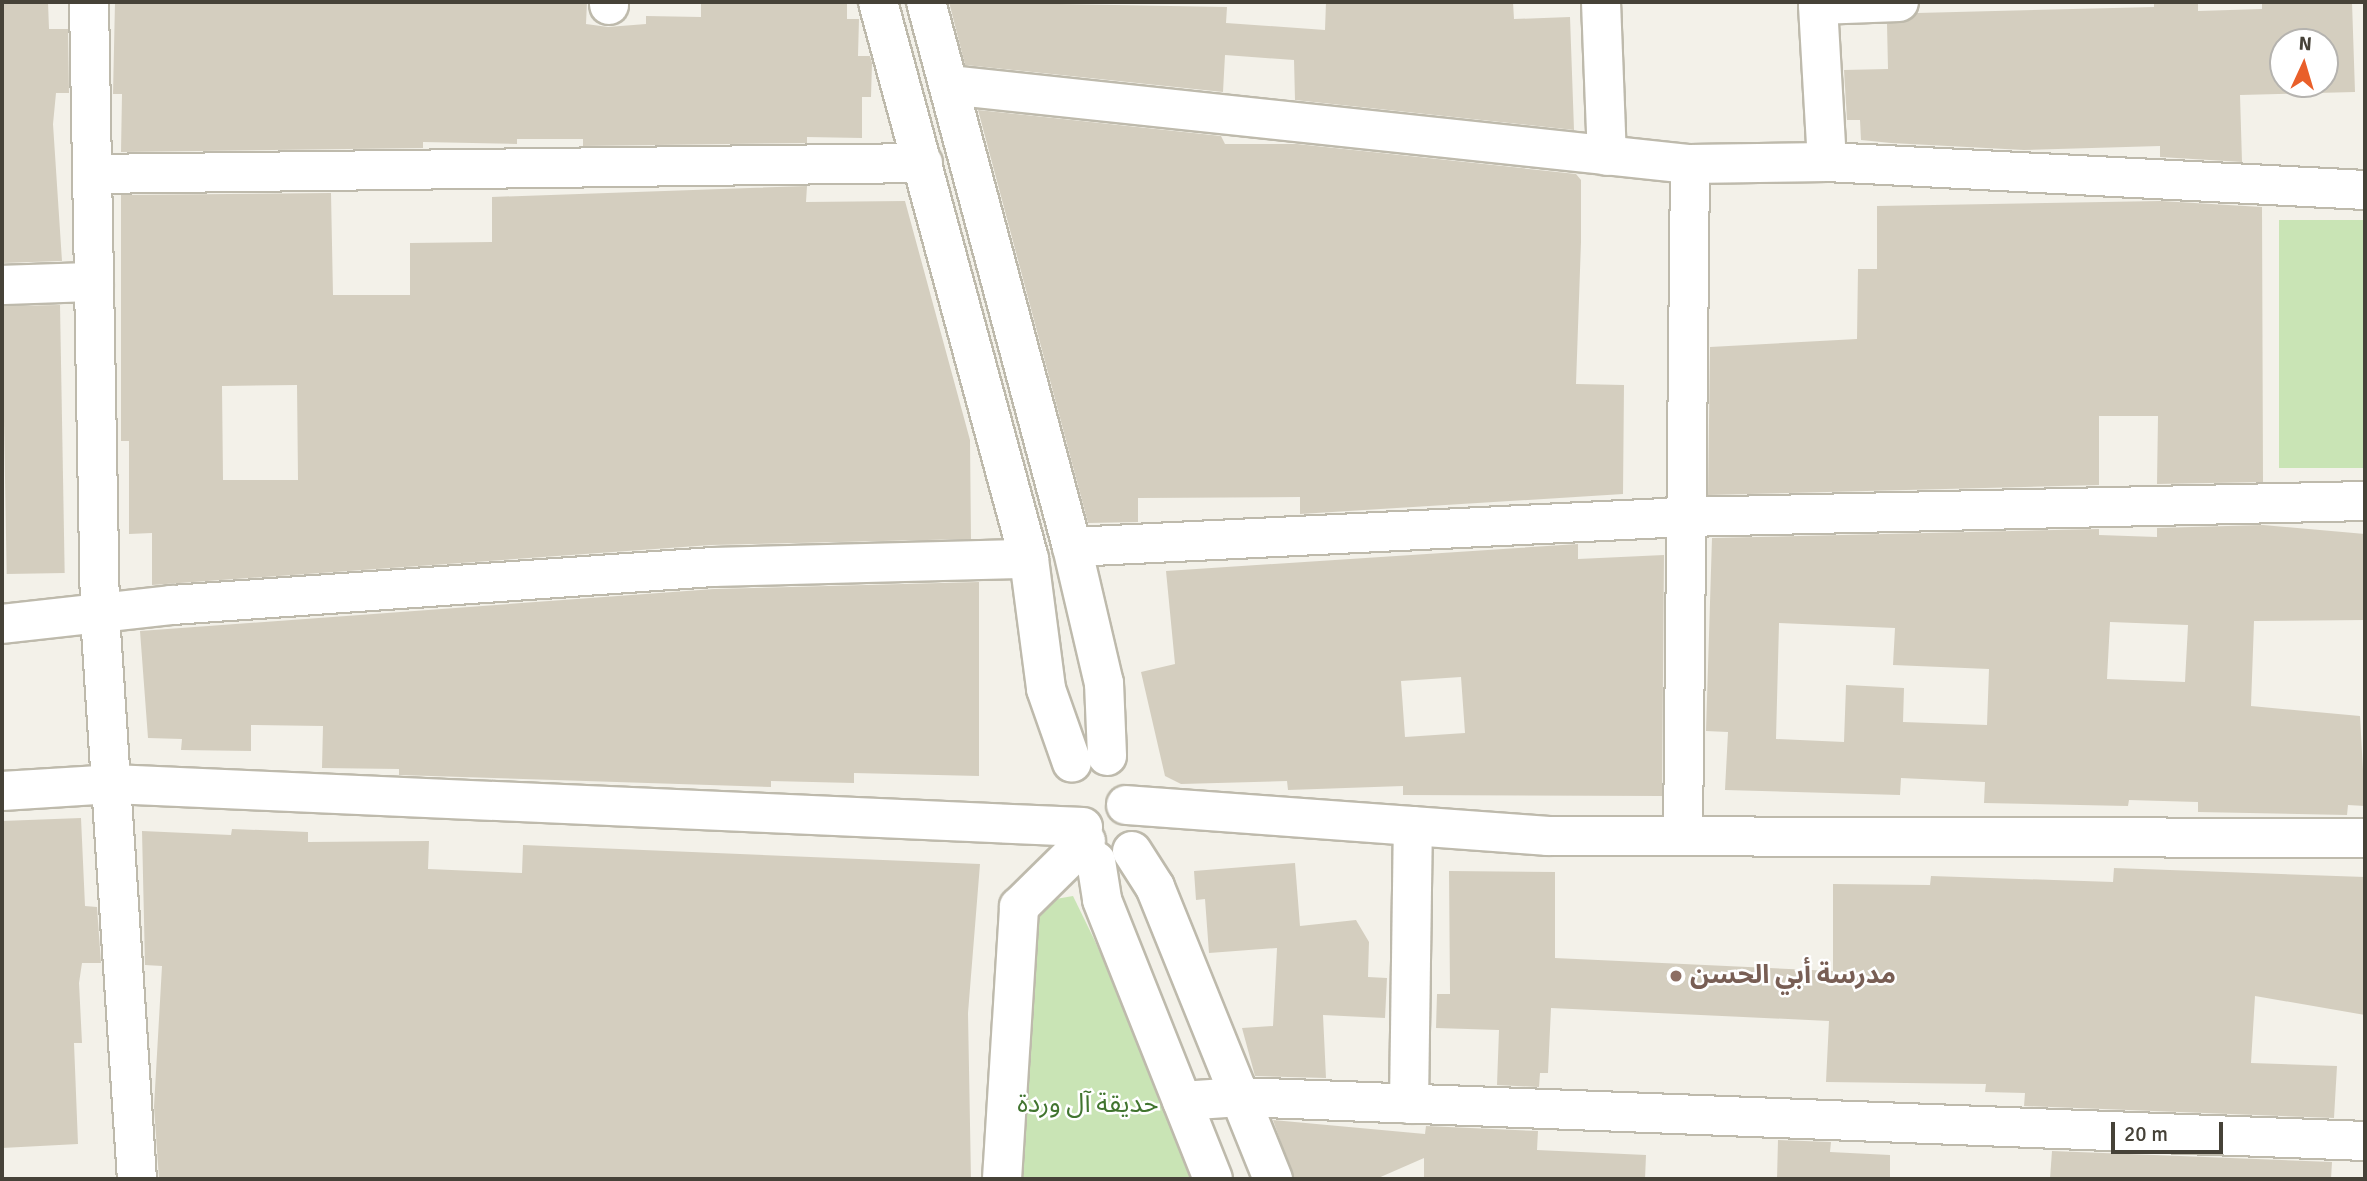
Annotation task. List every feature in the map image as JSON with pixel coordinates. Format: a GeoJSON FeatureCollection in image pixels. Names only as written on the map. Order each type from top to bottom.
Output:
{"type":"FeatureCollection","features":[{"type":"Feature","properties":{"kind":"street"},"geometry":{"type":"LineString","coordinates":[[89,2],[100,615],[136,1179]]}},
{"type":"Feature","properties":{"kind":"street"},"geometry":{"type":"LineString","coordinates":[[878,2],[1029,559],[1046,689],[1090,760]]}},
{"type":"Feature","properties":{"kind":"street"},"geometry":{"type":"LineString","coordinates":[[926,2],[1072,547],[1104,682],[1090,760],[1088,843],[1102,900],[1213,1179]]}},
{"type":"Feature","properties":{"kind":"street"},"geometry":{"type":"LineString","coordinates":[[1601,2],[1607,156]]}},
{"type":"Feature","properties":{"kind":"street"},"geometry":{"type":"LineString","coordinates":[[1827,162],[1818,5],[1899,2]]}},
{"type":"Feature","properties":{"kind":"street"},"geometry":{"type":"LineString","coordinates":[[949,85],[1690,164],[1827,162],[2365,190]]}},
{"type":"Feature","properties":{"kind":"street"},"geometry":{"type":"LineString","coordinates":[[92,174],[923,163]]}},
{"type":"Feature","properties":{"kind":"street"},"geometry":{"type":"LineString","coordinates":[[1683,834],[1690,164]]}},
{"type":"Feature","properties":{"kind":"street"},"geometry":{"type":"LineString","coordinates":[[2,285],[94,282]]}},
{"type":"Feature","properties":{"kind":"street"},"geometry":{"type":"LineString","coordinates":[[1072,547],[1686,517],[2365,501]]}},
{"type":"Feature","properties":{"kind":"street"},"geometry":{"type":"LineString","coordinates":[[2,624],[713,567],[1029,559]]}},
{"type":"Feature","properties":{"kind":"street"},"geometry":{"type":"LineString","coordinates":[[1088,843],[1108,870],[1129,863],[1132,851],[1126,805],[1115,762],[1090,760]]}},
{"type":"Feature","properties":{"kind":"street"},"geometry":{"type":"LineString","coordinates":[[2,791],[112,785],[1088,843]]}},
{"type":"Feature","properties":{"kind":"street"},"geometry":{"type":"LineString","coordinates":[[1126,805],[1547,836],[1683,834],[2365,838]]}},
{"type":"Feature","properties":{"kind":"street"},"geometry":{"type":"LineString","coordinates":[[1409,1104],[1413,826]]}},
{"type":"Feature","properties":{"kind":"street"},"geometry":{"type":"LineString","coordinates":[[1002,1179],[1019,907],[1088,843]]}},
{"type":"Feature","properties":{"kind":"street"},"geometry":{"type":"LineString","coordinates":[[1132,851],[1155,887],[1273,1179]]}},
{"type":"Feature","properties":{"kind":"street"},"geometry":{"type":"LineString","coordinates":[[1182,1101],[1240,1097],[2365,1141]]}},
{"type":"Feature","properties":{"kind":"green space"},"geometry":{"type":"Polygon","coordinates":[[[2279,220],[2365,220],[2365,468],[2279,468],[2279,220]]]}},
{"type":"Feature","properties":{"kind":"green space","name":"حديقة آل وردة"},"geometry":{"type":"Polygon","coordinates":[[[1073,896],[1203,1179],[1007,1179],[1027,904],[1073,896]]]}},
{"type":"Feature","properties":{"kind":"building"},"geometry":{"type":"Polygon","coordinates":[[[2,2],[48,2],[49,29],[68,29],[69,93],[56,93],[53,124],[62,261],[2,263],[2,2]]]}},
{"type":"Feature","properties":{"kind":"building"},"geometry":{"type":"Polygon","coordinates":[[[115,2],[587,2],[586,24],[608,27],[646,24],[646,16],[701,17],[701,2],[847,2],[847,19],[859,19],[858,56],[870,56],[872,63],[871,97],[862,97],[862,138],[807,137],[807,143],[583,146],[583,139],[517,139],[517,144],[423,142],[423,148],[121,152],[122,94],[113,94],[115,2]]]}},
{"type":"Feature","properties":{"kind":"building"},"geometry":{"type":"Polygon","coordinates":[[[949,2],[1227,7],[1226,23],[1325,30],[1326,2],[1513,2],[1514,19],[1570,17],[1574,130],[1295,100],[1294,60],[1225,55],[1223,92],[965,65],[949,2]]]}},
{"type":"Feature","properties":{"kind":"building"},"geometry":{"type":"Polygon","coordinates":[[[2154,2],[2198,2],[2198,11],[2262,9],[2262,2],[2352,2],[2355,92],[2339,92],[2339,28],[2269,28],[2269,94],[2240,95],[2242,162],[2160,157],[2160,146],[2024,150],[1861,140],[1860,120],[1847,120],[1844,70],[1888,69],[1887,24],[1917,13],[2154,7],[2154,2]]]}},
{"type":"Feature","properties":{"kind":"building"},"geometry":{"type":"Polygon","coordinates":[[[978,110],[1221,136],[1225,144],[1297,144],[1576,174],[1581,180],[1581,242],[1576,384],[1624,385],[1623,494],[1300,514],[1300,497],[1138,498],[1138,522],[1088,523],[978,110]]]}},
{"type":"Feature","properties":{"kind":"building"},"geometry":{"type":"Polygon","coordinates":[[[807,186],[806,202],[905,201],[970,440],[971,539],[711,545],[152,585],[152,533],[129,534],[129,441],[121,441],[121,195],[331,193],[333,295],[410,295],[410,243],[492,242],[492,197],[807,186]],[[297,385],[222,386],[223,480],[298,480],[297,385]]]}},
{"type":"Feature","properties":{"kind":"building"},"geometry":{"type":"Polygon","coordinates":[[[2161,201],[2262,207],[2263,482],[2157,484],[2158,416],[2099,416],[2099,485],[1708,495],[1710,347],[1857,339],[1858,269],[1877,269],[1877,206],[2161,201]]]}},
{"type":"Feature","properties":{"kind":"building"},"geometry":{"type":"Polygon","coordinates":[[[60,305],[65,573],[7,574],[2,306],[60,305]]]}},
{"type":"Feature","properties":{"kind":"building"},"geometry":{"type":"Polygon","coordinates":[[[2263,525],[2365,534],[2365,620],[2254,621],[2251,706],[2360,716],[2365,806],[2348,805],[2347,815],[2198,812],[2198,802],[2129,800],[2128,806],[1984,803],[1985,782],[1901,778],[1900,795],[1725,790],[1728,732],[1706,731],[1712,538],[2099,529],[2099,535],[2157,537],[2157,528],[2263,525]],[[2110,622],[2107,679],[2185,682],[2188,625],[2110,622]],[[1779,623],[1776,739],[1844,742],[1846,685],[1904,688],[1903,722],[1987,725],[1989,669],[1893,665],[1895,628],[1779,623]]]}},
{"type":"Feature","properties":{"kind":"building"},"geometry":{"type":"Polygon","coordinates":[[[1578,544],[1578,559],[1664,555],[1662,796],[1403,795],[1403,786],[1288,790],[1287,781],[1181,784],[1165,776],[1141,672],[1175,664],[1166,571],[1578,544]],[[1461,677],[1401,681],[1405,737],[1465,733],[1461,677]]]}},
{"type":"Feature","properties":{"kind":"building"},"geometry":{"type":"Polygon","coordinates":[[[979,582],[979,776],[854,773],[854,783],[771,781],[771,787],[399,775],[399,769],[322,768],[323,726],[251,725],[251,751],[181,750],[182,739],[148,738],[140,631],[714,589],[979,582]]]}},
{"type":"Feature","properties":{"kind":"building"},"geometry":{"type":"Polygon","coordinates":[[[81,818],[85,906],[97,907],[101,963],[82,963],[79,983],[82,1043],[74,1043],[78,1144],[2,1148],[2,821],[81,818]]]}},
{"type":"Feature","properties":{"kind":"building"},"geometry":{"type":"Polygon","coordinates":[[[232,829],[308,832],[308,842],[429,841],[428,869],[522,873],[523,845],[980,864],[968,1013],[971,1179],[159,1179],[154,1107],[162,966],[145,965],[142,831],[231,835],[232,829]]]}},
{"type":"Feature","properties":{"kind":"building"},"geometry":{"type":"Polygon","coordinates":[[[1295,863],[1300,926],[1356,920],[1369,942],[1368,977],[1387,978],[1385,1018],[1323,1015],[1326,1078],[1255,1076],[1242,1028],[1273,1026],[1277,948],[1209,953],[1205,899],[1196,900],[1194,871],[1295,863]]]}},
{"type":"Feature","properties":{"kind":"building"},"geometry":{"type":"Polygon","coordinates":[[[2114,868],[2365,877],[2365,1015],[2255,996],[2251,1063],[2337,1066],[2334,1118],[2024,1106],[2025,1093],[1985,1092],[1986,1084],[1826,1082],[1829,1021],[1551,1008],[1548,1073],[1540,1073],[1539,1087],[1497,1085],[1499,1030],[1436,1028],[1437,994],[1450,994],[1449,871],[1555,872],[1555,958],[1833,971],[1833,884],[1930,885],[1931,876],[2113,882],[2114,868]]]}},
{"type":"Feature","properties":{"kind":"building"},"geometry":{"type":"Polygon","coordinates":[[[1273,1120],[1425,1134],[1426,1126],[1538,1131],[1537,1150],[1646,1155],[1645,1179],[1424,1179],[1424,1158],[1376,1179],[1294,1179],[1273,1120]]]}},
{"type":"Feature","properties":{"kind":"building"},"geometry":{"type":"Polygon","coordinates":[[[1778,1140],[1831,1142],[1830,1152],[1890,1155],[1890,1179],[1777,1179],[1778,1140]]]}},
{"type":"Feature","properties":{"kind":"building"},"geometry":{"type":"Polygon","coordinates":[[[2052,1151],[2332,1162],[2331,1179],[2050,1179],[2052,1151]]]}},
{"type":"Feature","properties":{"kind":"place","name":"مدرسة أبي الحسن"},"geometry":{"type":"Point","coordinates":[1676,976]}}]}
